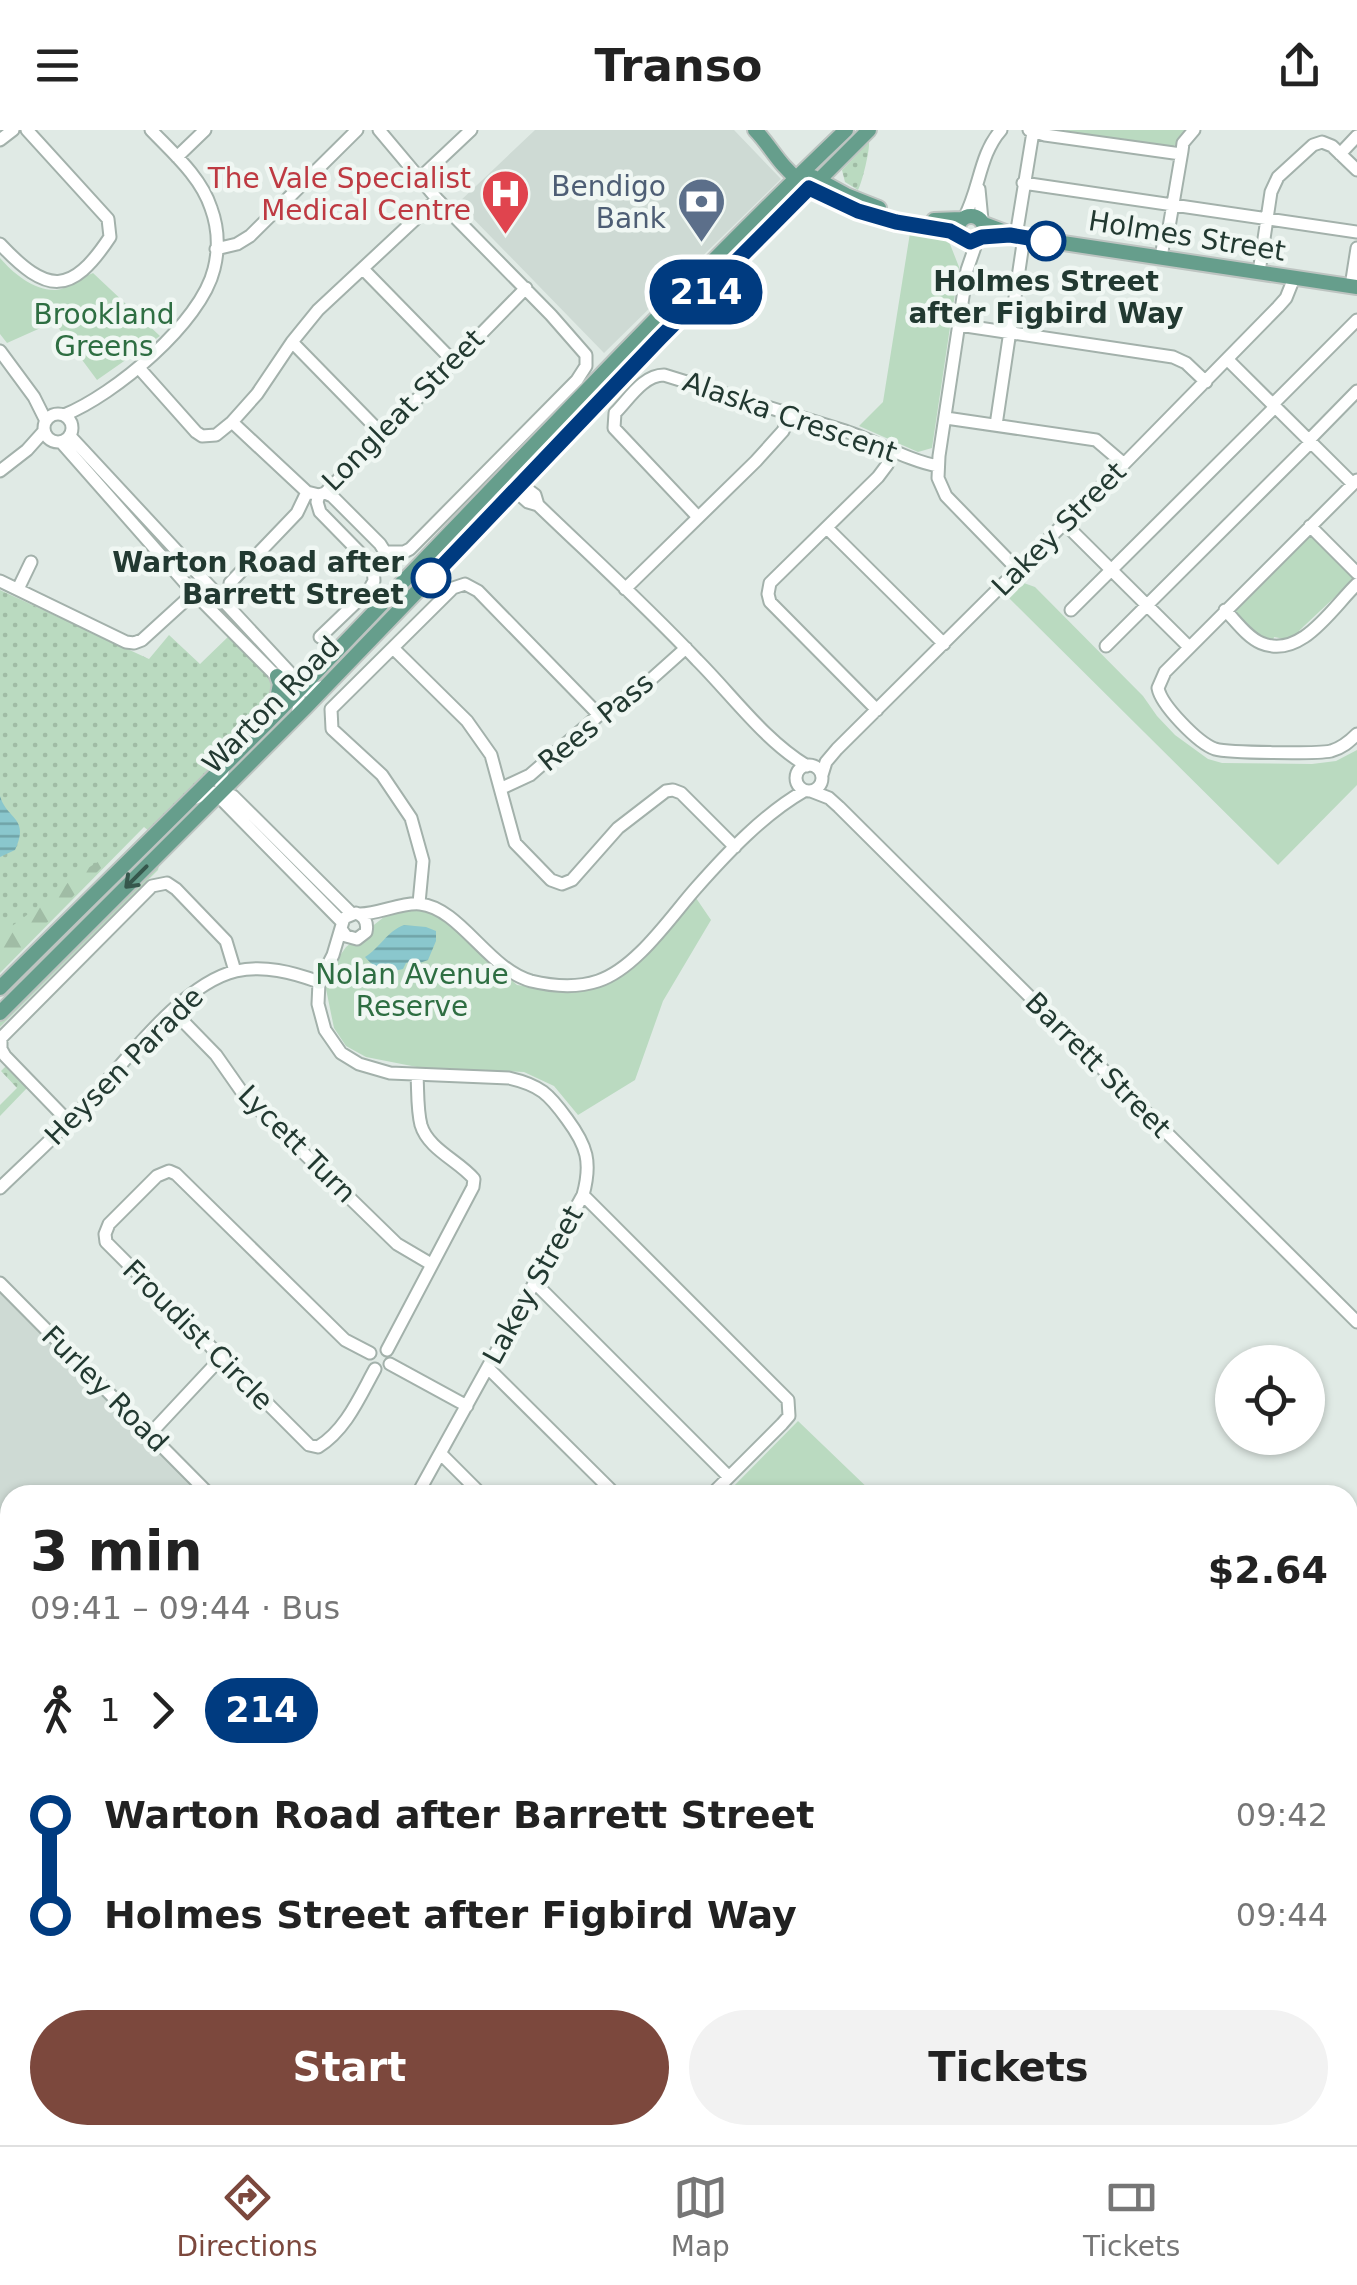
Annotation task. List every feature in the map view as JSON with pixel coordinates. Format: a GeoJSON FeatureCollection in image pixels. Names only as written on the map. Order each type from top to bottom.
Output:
{"type":"FeatureCollection","features":[{"type":"Feature","properties":{"kind":"main road","name":"Warton Road"},"geometry":{"type":"LineString","coordinates":[[0,988],[274,715],[290,681],[486,496],[647,326],[846,130]]}},
{"type":"Feature","properties":{"kind":"main road","name":"Warton Road"},"geometry":{"type":"LineString","coordinates":[[0,1013],[327,685],[660,338],[869,130]]}},
{"type":"Feature","properties":{"kind":"main road"},"geometry":{"type":"LineString","coordinates":[[758,133],[782,165],[814,184],[881,208],[931,220],[964,219]]}},
{"type":"Feature","properties":{"kind":"main road","name":"Holmes Street"},"geometry":{"type":"LineString","coordinates":[[814,184],[858,211],[896,222],[1017,236],[1354,287]]}},
{"type":"Feature","properties":{"kind":"main road"},"geometry":{"type":"LineString","coordinates":[[964,219],[958,228],[975,233]]}},
{"type":"Feature","properties":{"kind":"main road"},"geometry":{"type":"LineString","coordinates":[[274,715],[278,695],[290,681]]}},
{"type":"Feature","properties":{"kind":"street"},"geometry":{"type":"LineString","coordinates":[[0,140],[13,130]]}},
{"type":"Feature","properties":{"kind":"street"},"geometry":{"type":"LineString","coordinates":[[0,244],[24,268],[46,282],[68,280],[86,270],[110,237],[108,219],[27,130]]}},
{"type":"Feature","properties":{"kind":"street"},"geometry":{"type":"LineString","coordinates":[[0,472],[139,368],[191,314],[208,284],[216,250],[211,207],[195,177],[151,130]]}},
{"type":"Feature","properties":{"kind":"street"},"geometry":{"type":"LineString","coordinates":[[176,157],[205,130]]}},
{"type":"Feature","properties":{"kind":"street"},"geometry":{"type":"LineString","coordinates":[[216,250],[250,236],[356,130]]}},
{"type":"Feature","properties":{"kind":"street"},"geometry":{"type":"LineString","coordinates":[[317,493],[332,496],[386,552],[404,552],[578,380],[586,366],[586,356],[526,288],[437,199],[379,130]]}},
{"type":"Feature","properties":{"kind":"street"},"geometry":{"type":"LineString","coordinates":[[419,179],[471,130]]}},
{"type":"Feature","properties":{"kind":"street"},"geometry":{"type":"LineString","coordinates":[[964,219],[986,151],[1001,130]]}},
{"type":"Feature","properties":{"kind":"street"},"geometry":{"type":"LineString","coordinates":[[1164,258],[1164,239],[1181,154],[1194,130]]}},
{"type":"Feature","properties":{"kind":"street"},"geometry":{"type":"LineString","coordinates":[[996,425],[1031,131],[1181,154]]}},
{"type":"Feature","properties":{"kind":"street"},"geometry":{"type":"LineString","coordinates":[[1340,154],[1357,136]]}},
{"type":"Feature","properties":{"kind":"street"},"geometry":{"type":"LineString","coordinates":[[1258,272],[1276,180],[1313,145],[1327,143],[1357,170]]}},
{"type":"Feature","properties":{"kind":"street"},"geometry":{"type":"LineString","coordinates":[[1024,183],[1357,232]]}},
{"type":"Feature","properties":{"kind":"street"},"geometry":{"type":"LineString","coordinates":[[978,184],[975,233],[938,478],[946,496],[1017,570]]}},
{"type":"Feature","properties":{"kind":"street"},"geometry":{"type":"LineString","coordinates":[[139,368],[202,436],[216,435],[257,394],[318,310],[437,199]]}},
{"type":"Feature","properties":{"kind":"street"},"geometry":{"type":"LineString","coordinates":[[1354,287],[1357,248]]}},
{"type":"Feature","properties":{"kind":"street"},"geometry":{"type":"LineString","coordinates":[[363,269],[453,361]]}},
{"type":"Feature","properties":{"kind":"street","name":"Lakey Street"},"geometry":{"type":"LineString","coordinates":[[420,904],[444,912],[494,960],[524,978],[550,986],[600,980],[640,953],[735,847],[786,801],[804,778],[1228,360],[1278,307],[1288,277]]}},
{"type":"Feature","properties":{"kind":"street","name":"Longleat Street"},"geometry":{"type":"LineString","coordinates":[[232,422],[317,493],[382,434],[526,288]]}},
{"type":"Feature","properties":{"kind":"street"},"geometry":{"type":"LineString","coordinates":[[1071,610],[1357,320]]}},
{"type":"Feature","properties":{"kind":"street"},"geometry":{"type":"LineString","coordinates":[[959,325],[1172,357],[1186,363],[1206,382]]}},
{"type":"Feature","properties":{"kind":"street"},"geometry":{"type":"LineString","coordinates":[[292,342],[382,434]]}},
{"type":"Feature","properties":{"kind":"street"},"geometry":{"type":"LineString","coordinates":[[0,351],[194,594],[290,681],[307,691],[327,685]]}},
{"type":"Feature","properties":{"kind":"street"},"geometry":{"type":"LineString","coordinates":[[1228,360],[1355,482],[1164,672],[1160,696],[1210,747],[1230,751],[1322,752],[1340,748],[1357,734]]}},
{"type":"Feature","properties":{"kind":"street","name":"Alaska Crescent"},"geometry":{"type":"LineString","coordinates":[[698,516],[617,433],[613,424],[615,414],[647,380],[660,374],[874,441],[938,466]]}},
{"type":"Feature","properties":{"kind":"street"},"geometry":{"type":"LineString","coordinates":[[1106,646],[1357,391]]}},
{"type":"Feature","properties":{"kind":"street"},"geometry":{"type":"LineString","coordinates":[[625,589],[782,433],[792,414]]}},
{"type":"Feature","properties":{"kind":"street"},"geometry":{"type":"LineString","coordinates":[[946,418],[1096,440],[1124,464]]}},
{"type":"Feature","properties":{"kind":"street"},"geometry":{"type":"LineString","coordinates":[[58,428],[204,582],[290,681],[300,702],[297,715]]}},
{"type":"Feature","properties":{"kind":"street"},"geometry":{"type":"LineString","coordinates":[[877,710],[770,602],[768,594],[770,582],[878,477],[893,449]]}},
{"type":"Feature","properties":{"kind":"street"},"geometry":{"type":"LineString","coordinates":[[486,496],[500,488],[520,485],[522,458]]}},
{"type":"Feature","properties":{"kind":"street","name":"Barrett Street"},"geometry":{"type":"LineString","coordinates":[[520,485],[520,495],[538,505],[686,648],[782,749],[804,778],[829,798],[1357,1322]]}},
{"type":"Feature","properties":{"kind":"street"},"geometry":{"type":"LineString","coordinates":[[317,493],[320,512],[373,565],[374,582],[320,637]]}},
{"type":"Feature","properties":{"kind":"street"},"geometry":{"type":"LineString","coordinates":[[230,582],[317,493]]}},
{"type":"Feature","properties":{"kind":"street"},"geometry":{"type":"LineString","coordinates":[[1064,523],[1189,648]]}},
{"type":"Feature","properties":{"kind":"street"},"geometry":{"type":"LineString","coordinates":[[1310,526],[1357,573]]}},
{"type":"Feature","properties":{"kind":"street"},"geometry":{"type":"LineString","coordinates":[[827,528],[944,644]]}},
{"type":"Feature","properties":{"kind":"street"},"geometry":{"type":"LineString","coordinates":[[373,565],[384,562],[386,552]]}},
{"type":"Feature","properties":{"kind":"street"},"geometry":{"type":"LineString","coordinates":[[18,589],[31,562]]}},
{"type":"Feature","properties":{"kind":"street"},"geometry":{"type":"LineString","coordinates":[[0,581],[134,643],[204,582]]}},
{"type":"Feature","properties":{"kind":"street"},"geometry":{"type":"LineString","coordinates":[[349,919],[420,904],[423,861],[411,818],[382,774],[332,728],[330,709],[453,588],[465,584],[478,590],[600,714]]}},
{"type":"Feature","properties":{"kind":"street"},"geometry":{"type":"LineString","coordinates":[[1226,610],[1260,642],[1289,645],[1304,638],[1357,584]]}},
{"type":"Feature","properties":{"kind":"street"},"geometry":{"type":"LineString","coordinates":[[393,648],[467,720],[491,755],[515,843],[556,882],[572,880],[618,828],[666,791],[681,793],[735,847]]}},
{"type":"Feature","properties":{"kind":"street","name":"Rees Pass"},"geometry":{"type":"LineString","coordinates":[[502,788],[530,775],[600,714],[648,682],[686,648]]}},
{"type":"Feature","properties":{"kind":"street","name":"Lakey Street"},"geometry":{"type":"LineString","coordinates":[[804,778],[818,788],[826,762],[837,748]]}},
{"type":"Feature","properties":{"kind":"street"},"geometry":{"type":"LineString","coordinates":[[220,792],[221,776],[228,761]]}},
{"type":"Feature","properties":{"kind":"street"},"geometry":{"type":"LineString","coordinates":[[804,778],[817,768],[822,778]]}},
{"type":"Feature","properties":{"kind":"street","name":"Barrett Street"},"geometry":{"type":"LineString","coordinates":[[822,778],[839,808]]}},
{"type":"Feature","properties":{"kind":"street"},"geometry":{"type":"LineString","coordinates":[[183,805],[208,792],[234,796],[349,919],[366,922],[366,929]]}},
{"type":"Feature","properties":{"kind":"street"},"geometry":{"type":"LineString","coordinates":[[68,1121],[5,1056],[1,1038],[152,886],[166,883],[176,889],[226,940],[236,971]]}},
{"type":"Feature","properties":{"kind":"street"},"geometry":{"type":"LineString","coordinates":[[333,955],[361,937],[382,912]]}},
{"type":"Feature","properties":{"kind":"street"},"geometry":{"type":"LineString","coordinates":[[349,919],[346,936],[354,939]]}},
{"type":"Feature","properties":{"kind":"street"},"geometry":{"type":"LineString","coordinates":[[319,982],[349,919]]}},
{"type":"Feature","properties":{"kind":"street","name":"Heysen Parade"},"geometry":{"type":"LineString","coordinates":[[0,1188],[119,1064],[211,980],[236,971],[262,968],[319,982]]}},
{"type":"Feature","properties":{"kind":"street","name":"Lakey Street"},"geometry":{"type":"LineString","coordinates":[[319,982],[318,1004],[325,1030],[342,1053],[359,1064],[390,1073],[526,1082],[547,1093],[585,1148],[588,1173],[583,1195],[423,1485]]}},
{"type":"Feature","properties":{"kind":"street","name":"Lycett Turn"},"geometry":{"type":"LineString","coordinates":[[173,1011],[216,1055],[244,1095],[397,1244],[432,1264]]}},
{"type":"Feature","properties":{"kind":"street"},"geometry":{"type":"LineString","coordinates":[[387,1350],[470,1196],[474,1179],[424,1132],[417,1075]]}},
{"type":"Feature","properties":{"kind":"street","name":"Froudist Circle"},"geometry":{"type":"LineString","coordinates":[[370,1353],[345,1340],[170,1171],[157,1176],[109,1224],[106,1242],[304,1441],[318,1447],[327,1441],[341,1426],[375,1369]]}},
{"type":"Feature","properties":{"kind":"street"},"geometry":{"type":"LineString","coordinates":[[583,1195],[788,1400],[789,1416],[722,1485]]}},
{"type":"Feature","properties":{"kind":"street","name":"Furley Road"},"geometry":{"type":"LineString","coordinates":[[0,1283],[200,1485]]}},
{"type":"Feature","properties":{"kind":"street"},"geometry":{"type":"LineString","coordinates":[[536,1284],[730,1477]]}},
{"type":"Feature","properties":{"kind":"street"},"geometry":{"type":"LineString","coordinates":[[380,1347],[387,1350],[390,1364],[375,1369],[370,1364],[370,1353],[380,1347]]}},
{"type":"Feature","properties":{"kind":"street"},"geometry":{"type":"LineString","coordinates":[[147,1432],[221,1358]]}},
{"type":"Feature","properties":{"kind":"street"},"geometry":{"type":"LineString","coordinates":[[390,1364],[466,1406]]}},
{"type":"Feature","properties":{"kind":"street"},"geometry":{"type":"LineString","coordinates":[[488,1368],[606,1485]]}},
{"type":"Feature","properties":{"kind":"street"},"geometry":{"type":"LineString","coordinates":[[441,1454],[472,1485]]}},
{"type":"Feature","properties":{"kind":"shaded area"},"geometry":{"type":"Polygon","coordinates":[[[535,130],[734,130],[781,179],[604,353],[458,203],[535,130]]]}},
{"type":"Feature","properties":{"kind":"shaded area"},"geometry":{"type":"Polygon","coordinates":[[[0,1291],[192,1485],[0,1485],[0,1291]]]}},
{"type":"Feature","properties":{"kind":"green space"},"geometry":{"type":"Polygon","coordinates":[[[1061,130],[1187,130],[1177,144],[1161,148],[1061,130]]]}},
{"type":"Feature","properties":{"kind":"green space"},"geometry":{"type":"Polygon","coordinates":[[[869,142],[858,190],[845,182],[842,170],[869,142]]]}},
{"type":"Feature","properties":{"kind":"green space"},"geometry":{"type":"Polygon","coordinates":[[[910,233],[948,239],[959,267],[932,448],[918,452],[859,426],[883,402],[910,233]]]}},
{"type":"Feature","properties":{"kind":"green space","name":"Brookland Greens"},"geometry":{"type":"Polygon","coordinates":[[[0,258],[25,280],[48,290],[65,287],[93,273],[160,336],[97,380],[54,322],[7,343],[0,334],[0,258]]]}},
{"type":"Feature","properties":{"kind":"green space"},"geometry":{"type":"Polygon","coordinates":[[[1306,535],[1314,536],[1353,580],[1299,631],[1301,634],[1290,640],[1274,637],[1273,641],[1266,641],[1254,634],[1233,610],[1306,535]]]}},
{"type":"Feature","properties":{"kind":"green space"},"geometry":{"type":"Polygon","coordinates":[[[1021,582],[1035,587],[1143,696],[1175,735],[1208,759],[1222,763],[1312,764],[1336,761],[1357,750],[1357,785],[1278,865],[1006,595],[1021,582]]]}},
{"type":"Feature","properties":{"kind":"green space"},"geometry":{"type":"Polygon","coordinates":[[[0,590],[149,659],[169,635],[200,664],[231,634],[274,680],[265,712],[149,831],[144,827],[0,973],[0,590]]]}},
{"type":"Feature","properties":{"kind":"green space"},"geometry":{"type":"Polygon","coordinates":[[[106,857],[111,858],[0,970],[0,936],[73,877],[106,857]]]}},
{"type":"Feature","properties":{"kind":"green space"},"geometry":{"type":"Polygon","coordinates":[[[160,861],[158,870],[0,1027],[0,1018],[160,861]]]}},
{"type":"Feature","properties":{"kind":"green space","name":"Nolan Avenue Reserve"},"geometry":{"type":"Polygon","coordinates":[[[696,898],[711,920],[663,1001],[635,1080],[578,1115],[554,1086],[524,1072],[422,1068],[366,1057],[346,1046],[334,1028],[327,974],[346,947],[389,913],[411,908],[437,914],[517,985],[570,992],[629,971],[648,955],[696,898]]]}},
{"type":"Feature","properties":{"kind":"green space"},"geometry":{"type":"Polygon","coordinates":[[[6,1066],[27,1088],[0,1116],[0,1105],[17,1088],[1,1071],[6,1066]]]}},
{"type":"Feature","properties":{"kind":"green space"},"geometry":{"type":"Polygon","coordinates":[[[798,1421],[865,1485],[735,1485],[798,1421]]]}},
{"type":"Feature","properties":{"kind":"water"},"geometry":{"type":"Polygon","coordinates":[[[0,796],[20,831],[15,850],[0,857],[0,796]]]}},
{"type":"Feature","properties":{"kind":"water"},"geometry":{"type":"Polygon","coordinates":[[[404,925],[436,931],[428,960],[414,965],[406,963],[403,969],[392,971],[378,968],[365,957],[393,931],[404,925]]]}},
{"type":"Feature","properties":{"kind":"bus line","name":"214"},"geometry":{"type":"LineString","coordinates":[[431,578],[809,188],[858,211],[950,231],[970,242],[1010,235],[1046,241]]}},
{"type":"Feature","properties":{"kind":"place","name":"The Vale Specialist Medical Centre"},"geometry":{"type":"Point","coordinates":[506,236]}},
{"type":"Feature","properties":{"kind":"place","name":"Holmes Street after Figbird Way"},"geometry":{"type":"Point","coordinates":[1046,241]}},
{"type":"Feature","properties":{"kind":"place","name":"Bendigo Bank"},"geometry":{"type":"Point","coordinates":[701,244]}},
{"type":"Feature","properties":{"kind":"place","name":"Warton Road after Barrett Street"},"geometry":{"type":"Point","coordinates":[431,578]}}]}
